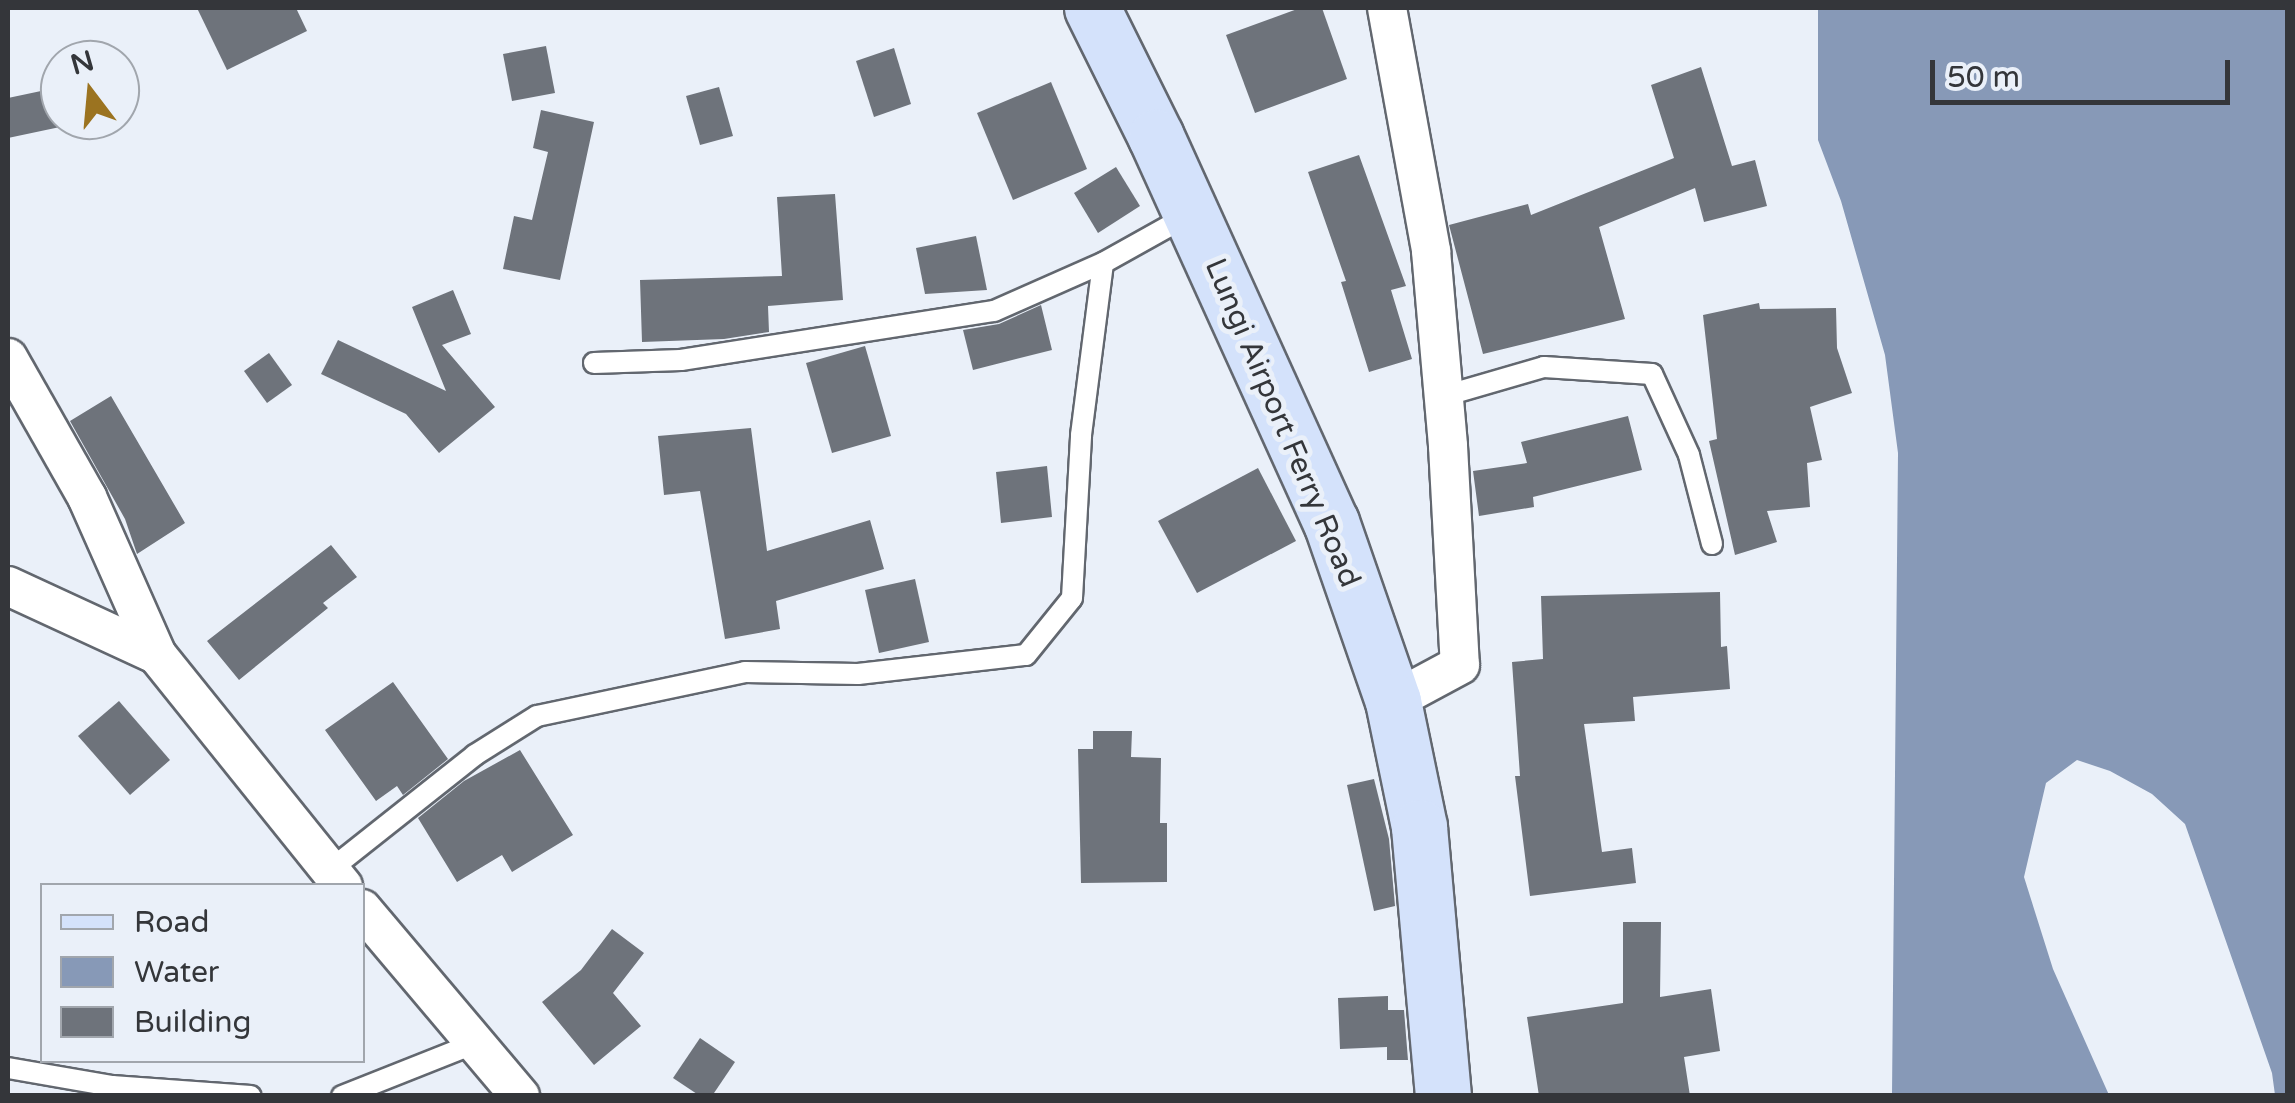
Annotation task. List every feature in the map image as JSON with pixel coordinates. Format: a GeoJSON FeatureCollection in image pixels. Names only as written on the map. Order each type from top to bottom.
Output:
{"type":"FeatureCollection","features":[{"type":"Feature","properties":{"kind":"main road","name":"Lungi Airport Ferry Road"},"geometry":{"type":"LineString","coordinates":[[1092,8],[1331,522],[1394,701],[1419,828],[1443,1096]]}},
{"type":"Feature","properties":{"kind":"street"},"geometry":{"type":"LineString","coordinates":[[1386,8],[1431,251],[1460,665],[1394,701]]}},
{"type":"Feature","properties":{"kind":"street"},"geometry":{"type":"LineString","coordinates":[[8,358],[47,434],[87,497],[156,654],[336,878]]}},
{"type":"Feature","properties":{"kind":"street"},"geometry":{"type":"LineString","coordinates":[[8,586],[156,654]]}},
{"type":"Feature","properties":{"kind":"street"},"geometry":{"type":"LineString","coordinates":[[365,913],[520,1096]]}},
{"type":"Feature","properties":{"kind":"lane"},"geometry":{"type":"LineString","coordinates":[[594,364],[681,360],[994,311],[1104,263],[1191,214]]}},
{"type":"Feature","properties":{"kind":"lane"},"geometry":{"type":"LineString","coordinates":[[336,878],[474,756],[537,716],[745,672],[858,674],[1026,655],[1072,598],[1082,435],[1104,263]]}},
{"type":"Feature","properties":{"kind":"lane"},"geometry":{"type":"LineString","coordinates":[[1444,396],[1544,367],[1652,374],[1689,454],[1712,544]]}},
{"type":"Feature","properties":{"kind":"lane"},"geometry":{"type":"LineString","coordinates":[[342,1096],[476,1044]]}},
{"type":"Feature","properties":{"kind":"lane"},"geometry":{"type":"LineString","coordinates":[[8,1068],[112,1086],[251,1096]]}},
{"type":"Feature","properties":{"kind":"water"},"geometry":{"type":"Polygon","coordinates":[[[1818,8],[2287,8],[2287,1095],[2275,1095],[2272,1073],[2185,824],[2152,794],[2110,771],[2077,760],[2046,783],[2024,877],[2053,969],[2109,1095],[1892,1095],[1898,453],[1885,355],[1841,201],[1818,140],[1818,8]]]}},
{"type":"Feature","properties":{"kind":"building"},"geometry":{"type":"Polygon","coordinates":[[[197,8],[296,8],[307,31],[227,70],[197,8]]]}},
{"type":"Feature","properties":{"kind":"building"},"geometry":{"type":"Polygon","coordinates":[[[1300,8],[1322,8],[1347,79],[1255,113],[1226,35],[1300,8]]]}},
{"type":"Feature","properties":{"kind":"building"},"geometry":{"type":"Polygon","coordinates":[[[546,46],[555,93],[512,101],[503,54],[546,46]]]}},
{"type":"Feature","properties":{"kind":"building"},"geometry":{"type":"Polygon","coordinates":[[[894,48],[911,104],[874,117],[856,61],[894,48]]]}},
{"type":"Feature","properties":{"kind":"building"},"geometry":{"type":"Polygon","coordinates":[[[1701,67],[1732,166],[1755,160],[1767,206],[1704,222],[1695,188],[1599,227],[1625,319],[1483,354],[1449,225],[1528,204],[1531,215],[1674,158],[1651,85],[1701,67]]]}},
{"type":"Feature","properties":{"kind":"building"},"geometry":{"type":"Polygon","coordinates":[[[1051,82],[1087,169],[1013,200],[977,113],[1051,82]]]}},
{"type":"Feature","properties":{"kind":"building"},"geometry":{"type":"Polygon","coordinates":[[[719,87],[733,136],[700,145],[686,96],[719,87]]]}},
{"type":"Feature","properties":{"kind":"building"},"geometry":{"type":"Polygon","coordinates":[[[40,91],[40,131],[8,138],[8,98],[40,91]]]}},
{"type":"Feature","properties":{"kind":"building"},"geometry":{"type":"Polygon","coordinates":[[[541,110],[594,122],[560,280],[503,269],[514,216],[532,220],[548,152],[533,148],[541,110]]]}},
{"type":"Feature","properties":{"kind":"building"},"geometry":{"type":"Polygon","coordinates":[[[1359,155],[1406,286],[1391,290],[1412,359],[1369,372],[1341,282],[1346,281],[1308,172],[1359,155]]]}},
{"type":"Feature","properties":{"kind":"building"},"geometry":{"type":"Polygon","coordinates":[[[1116,167],[1140,206],[1098,233],[1074,193],[1116,167]]]}},
{"type":"Feature","properties":{"kind":"building"},"geometry":{"type":"Polygon","coordinates":[[[835,194],[843,300],[768,306],[769,332],[724,339],[642,342],[640,280],[782,276],[777,197],[835,194]]]}},
{"type":"Feature","properties":{"kind":"building"},"geometry":{"type":"Polygon","coordinates":[[[976,236],[987,290],[925,294],[916,248],[976,236]]]}},
{"type":"Feature","properties":{"kind":"building"},"geometry":{"type":"Polygon","coordinates":[[[453,290],[471,334],[442,345],[495,407],[439,453],[406,414],[321,374],[338,340],[446,391],[412,307],[453,290]]]}},
{"type":"Feature","properties":{"kind":"building"},"geometry":{"type":"Polygon","coordinates":[[[1759,303],[1760,309],[1836,308],[1837,348],[1852,393],[1810,407],[1822,460],[1807,463],[1810,507],[1767,511],[1777,542],[1735,555],[1709,441],[1717,439],[1703,315],[1759,303]]]}},
{"type":"Feature","properties":{"kind":"building"},"geometry":{"type":"Polygon","coordinates":[[[1041,305],[1052,350],[973,370],[963,330],[999,324],[1041,305]]]}},
{"type":"Feature","properties":{"kind":"building"},"geometry":{"type":"Polygon","coordinates":[[[865,346],[891,436],[832,453],[806,363],[865,346]]]}},
{"type":"Feature","properties":{"kind":"building"},"geometry":{"type":"Polygon","coordinates":[[[269,353],[292,385],[267,403],[244,371],[269,353]]]}},
{"type":"Feature","properties":{"kind":"building"},"geometry":{"type":"Polygon","coordinates":[[[111,396],[185,523],[137,554],[125,519],[70,421],[111,396]]]}},
{"type":"Feature","properties":{"kind":"building"},"geometry":{"type":"Polygon","coordinates":[[[1628,416],[1642,470],[1533,497],[1534,507],[1479,516],[1473,471],[1527,463],[1521,442],[1628,416]]]}},
{"type":"Feature","properties":{"kind":"building"},"geometry":{"type":"Polygon","coordinates":[[[751,428],[767,551],[870,520],[884,569],[776,601],[780,629],[725,639],[700,491],[664,495],[658,436],[751,428]]]}},
{"type":"Feature","properties":{"kind":"building"},"geometry":{"type":"Polygon","coordinates":[[[1047,466],[1052,517],[1001,523],[996,472],[1047,466]]]}},
{"type":"Feature","properties":{"kind":"building"},"geometry":{"type":"Polygon","coordinates":[[[1258,468],[1296,541],[1197,593],[1158,521],[1258,468]]]}},
{"type":"Feature","properties":{"kind":"building"},"geometry":{"type":"Polygon","coordinates":[[[331,545],[357,577],[323,603],[328,608],[239,680],[207,641],[331,545]]]}},
{"type":"Feature","properties":{"kind":"building"},"geometry":{"type":"Polygon","coordinates":[[[915,579],[929,642],[879,653],[865,590],[915,579]]]}},
{"type":"Feature","properties":{"kind":"building"},"geometry":{"type":"Polygon","coordinates":[[[1720,592],[1721,647],[1727,646],[1730,689],[1633,697],[1635,721],[1584,724],[1602,852],[1632,848],[1636,883],[1530,896],[1515,776],[1520,776],[1512,662],[1543,659],[1541,596],[1720,592]]]}},
{"type":"Feature","properties":{"kind":"building"},"geometry":{"type":"Polygon","coordinates":[[[393,682],[448,759],[403,795],[397,786],[376,801],[325,730],[393,682]]]}},
{"type":"Feature","properties":{"kind":"building"},"geometry":{"type":"Polygon","coordinates":[[[119,701],[170,760],[130,795],[78,736],[119,701]]]}},
{"type":"Feature","properties":{"kind":"building"},"geometry":{"type":"Polygon","coordinates":[[[1093,731],[1132,731],[1131,757],[1161,758],[1160,823],[1167,823],[1167,882],[1081,883],[1078,749],[1093,749],[1093,731]]]}},
{"type":"Feature","properties":{"kind":"building"},"geometry":{"type":"Polygon","coordinates":[[[520,750],[573,835],[512,872],[502,855],[457,882],[418,818],[464,781],[520,750]]]}},
{"type":"Feature","properties":{"kind":"building"},"geometry":{"type":"Polygon","coordinates":[[[1374,779],[1389,839],[1395,906],[1374,911],[1347,785],[1374,779]]]}},
{"type":"Feature","properties":{"kind":"building"},"geometry":{"type":"Polygon","coordinates":[[[1623,922],[1661,922],[1660,997],[1711,989],[1720,1051],[1684,1057],[1690,1096],[1539,1096],[1527,1017],[1623,1003],[1623,922]]]}},
{"type":"Feature","properties":{"kind":"building"},"geometry":{"type":"Polygon","coordinates":[[[612,929],[644,953],[613,993],[641,1026],[594,1065],[542,1002],[581,970],[612,929]]]}},
{"type":"Feature","properties":{"kind":"building"},"geometry":{"type":"Polygon","coordinates":[[[1388,996],[1388,1010],[1404,1010],[1408,1060],[1387,1060],[1387,1047],[1340,1049],[1338,998],[1388,996]]]}},
{"type":"Feature","properties":{"kind":"building"},"geometry":{"type":"Polygon","coordinates":[[[700,1038],[735,1062],[712,1096],[700,1096],[673,1078],[700,1038]]]}}]}
